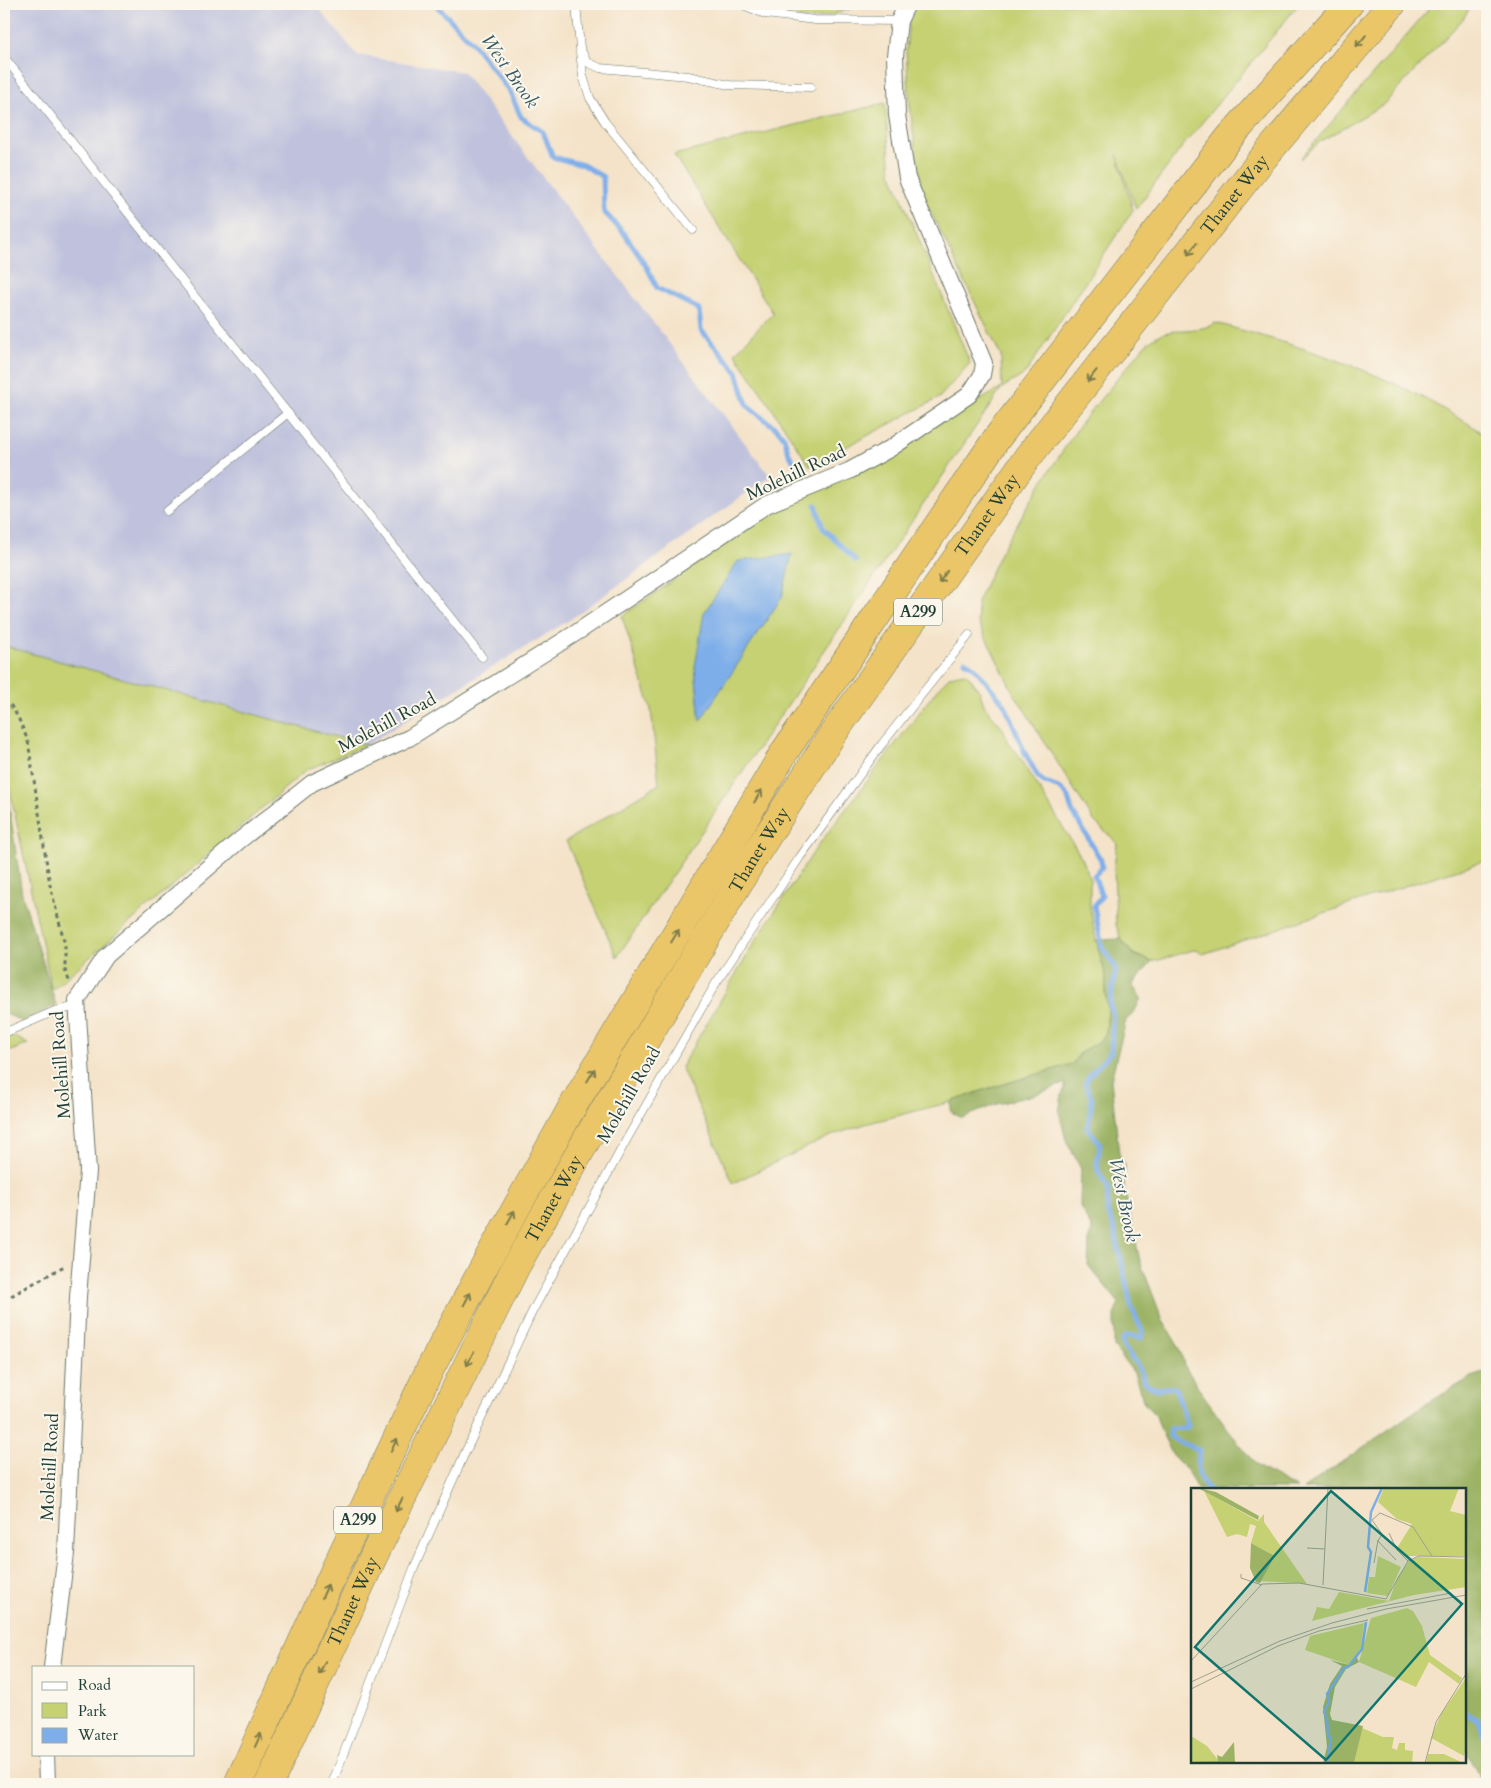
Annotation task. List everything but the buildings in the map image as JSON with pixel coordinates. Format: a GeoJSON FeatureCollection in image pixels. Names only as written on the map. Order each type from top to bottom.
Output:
{"type":"FeatureCollection","features":[{"type":"Feature","properties":{"kind":"highway","name":"Thanet Way"},"geometry":{"type":"LineString","coordinates":[[238,1784],[337,1565],[430,1369],[488,1259],[570,1111],[785,751],[997,438],[1230,137],[1349,4]]}},
{"type":"Feature","properties":{"kind":"highway","name":"Thanet Way"},"geometry":{"type":"LineString","coordinates":[[269,1784],[375,1554],[515,1268],[586,1139],[755,855],[830,738],[1027,458],[1260,162],[1392,4]]}},
{"type":"Feature","properties":{"kind":"street","name":"Molehill Road"},"geometry":{"type":"LineString","coordinates":[[52,1666],[66,1553],[80,1266],[88,1172],[77,1003],[106,956],[240,840],[312,783],[410,738],[580,631],[766,505],[849,471],[891,448],[969,395],[982,375],[984,363],[907,178],[897,115],[895,56],[899,21],[907,4]]}},
{"type":"Feature","properties":{"kind":"street"},"geometry":{"type":"LineString","coordinates":[[46,1756],[47,1784]]}},
{"type":"Feature","properties":{"kind":"lane"},"geometry":{"type":"LineString","coordinates":[[576,4],[583,76],[590,98],[605,122],[693,230]]}},
{"type":"Feature","properties":{"kind":"lane"},"geometry":{"type":"LineString","coordinates":[[741,4],[765,14],[815,20],[899,21]]}},
{"type":"Feature","properties":{"kind":"lane"},"geometry":{"type":"LineString","coordinates":[[580,48],[587,62],[600,68],[688,76],[729,85],[811,87]]}},
{"type":"Feature","properties":{"kind":"lane"},"geometry":{"type":"LineString","coordinates":[[4,57],[482,657]]}},
{"type":"Feature","properties":{"kind":"lane"},"geometry":{"type":"LineString","coordinates":[[167,511],[288,413]]}},
{"type":"Feature","properties":{"kind":"lane","name":"Molehill Road"},"geometry":{"type":"LineString","coordinates":[[332,1784],[414,1568],[464,1455],[533,1310],[628,1137],[716,983],[800,857],[882,744],[969,635]]}},
{"type":"Feature","properties":{"kind":"lane"},"geometry":{"type":"LineString","coordinates":[[4,1033],[55,1010],[77,1003]]}},
{"type":"Feature","properties":{"kind":"path"},"geometry":{"type":"LineString","coordinates":[[4,700],[11,706],[18,717],[28,741],[50,886],[64,945],[65,970],[77,1003]]}},
{"type":"Feature","properties":{"kind":"path"},"geometry":{"type":"LineString","coordinates":[[4,1300],[66,1265],[80,1266]]}},
{"type":"Feature","properties":{"kind":"shaded area"},"geometry":{"type":"Polygon","coordinates":[[[4,4],[315,4],[357,55],[463,72],[770,476],[571,619],[366,745],[4,646],[4,4]]]}},
{"type":"Feature","properties":{"kind":"green space"},"geometry":{"type":"Polygon","coordinates":[[[761,4],[863,4],[829,16],[810,19],[784,14],[761,4]]]}},
{"type":"Feature","properties":{"kind":"green space"},"geometry":{"type":"Polygon","coordinates":[[[915,4],[1299,4],[1182,147],[1136,209],[1117,154],[1133,210],[1025,374],[1002,388],[1001,356],[921,192],[910,107],[906,51],[909,18],[915,4]]]}},
{"type":"Feature","properties":{"kind":"green space"},"geometry":{"type":"Polygon","coordinates":[[[1433,4],[1472,4],[1463,19],[1384,104],[1321,141],[1300,159],[1433,4]]]}},
{"type":"Feature","properties":{"kind":"green space"},"geometry":{"type":"Polygon","coordinates":[[[885,103],[891,172],[970,363],[939,398],[810,466],[735,353],[773,313],[674,155],[885,103]]]}},
{"type":"Feature","properties":{"kind":"green space"},"geometry":{"type":"Polygon","coordinates":[[[1216,323],[1304,349],[1361,369],[1416,394],[1460,419],[1487,438],[1487,860],[1203,954],[1197,949],[1152,962],[1133,954],[1121,939],[1116,925],[1114,867],[1117,844],[1094,821],[1012,690],[978,622],[977,602],[1001,551],[1042,482],[1082,422],[1145,345],[1162,334],[1204,328],[1216,323]]]}},
{"type":"Feature","properties":{"kind":"green space"},"geometry":{"type":"Polygon","coordinates":[[[1002,388],[617,957],[566,841],[659,784],[651,709],[622,616],[759,521],[1002,388]],[[791,554],[695,667],[700,720],[782,597],[791,554]]]}},
{"type":"Feature","properties":{"kind":"green space"},"geometry":{"type":"Polygon","coordinates":[[[4,646],[366,745],[306,770],[52,990],[4,763],[4,646]]]}},
{"type":"Feature","properties":{"kind":"green space"},"geometry":{"type":"Polygon","coordinates":[[[964,673],[969,676],[980,692],[984,705],[1003,729],[1010,745],[1018,754],[1083,860],[1090,879],[1090,906],[1096,940],[1106,977],[1105,992],[1108,1009],[1106,1033],[1098,1043],[1082,1051],[1072,1064],[984,1090],[951,1102],[865,1124],[828,1137],[733,1183],[681,1067],[756,940],[817,847],[938,688],[950,676],[964,673]]]}},
{"type":"Feature","properties":{"kind":"green space"},"geometry":{"type":"Polygon","coordinates":[[[4,770],[22,894],[56,1005],[22,1022],[4,1012],[4,770]]]}},
{"type":"Feature","properties":{"kind":"green space"},"geometry":{"type":"Polygon","coordinates":[[[1121,939],[1133,954],[1152,962],[1132,985],[1141,998],[1134,1013],[1126,1020],[1111,1080],[1119,1154],[1125,1166],[1124,1188],[1140,1261],[1163,1321],[1180,1349],[1184,1365],[1202,1393],[1257,1466],[1295,1488],[1196,1488],[1186,1469],[1173,1456],[1156,1416],[1144,1403],[1134,1373],[1114,1347],[1114,1315],[1119,1303],[1088,1265],[1089,1242],[1092,1229],[1080,1207],[1081,1169],[1066,1140],[1059,1112],[1066,1084],[1034,1095],[997,1104],[962,1118],[951,1112],[951,1102],[984,1090],[1072,1064],[1082,1051],[1098,1042],[1106,1033],[1108,1009],[1105,992],[1106,977],[1096,940],[1121,939]]]}},
{"type":"Feature","properties":{"kind":"green space"},"geometry":{"type":"Polygon","coordinates":[[[4,1031],[28,1044],[4,1054],[4,1031]]]}},
{"type":"Feature","properties":{"kind":"green space"},"geometry":{"type":"Polygon","coordinates":[[[1487,1372],[1487,1784],[1481,1784],[1475,1767],[1466,1754],[1466,1488],[1304,1488],[1421,1407],[1472,1377],[1487,1372]]]}},
{"type":"Feature","properties":{"kind":"water"},"geometry":{"type":"Polygon","coordinates":[[[792,554],[782,597],[700,721],[695,667],[704,613],[738,561],[792,554]]]}},
{"type":"Feature","properties":{"kind":"waterway","name":"West Brook"},"geometry":{"type":"LineString","coordinates":[[435,4],[471,41],[510,92],[521,117],[543,132],[553,157],[583,165],[603,177],[604,212],[624,233],[648,269],[657,288],[699,309],[701,330],[737,372],[748,406],[784,437],[789,454],[798,468]]}},
{"type":"Feature","properties":{"kind":"waterway","name":"West Brook"},"geometry":{"type":"LineString","coordinates":[[816,505],[823,528],[856,561]]}},
{"type":"Feature","properties":{"kind":"waterway","name":"West Brook"},"geometry":{"type":"LineString","coordinates":[[965,661],[974,667],[1005,705],[1025,753],[1038,777],[1044,782],[1061,789],[1067,795],[1072,811],[1101,860],[1102,867],[1094,876],[1102,896],[1094,906],[1102,947],[1116,968],[1110,1004],[1113,1016],[1111,1052],[1090,1075],[1085,1084],[1092,1098],[1088,1129],[1100,1143],[1097,1166],[1108,1187],[1107,1212],[1114,1227],[1131,1306],[1143,1333],[1142,1338],[1126,1336],[1122,1341],[1123,1346],[1136,1363],[1147,1385],[1157,1389],[1173,1387],[1176,1390],[1188,1426],[1186,1428],[1170,1429],[1170,1436],[1176,1441],[1199,1450],[1199,1476],[1208,1488]]}},
{"type":"Feature","properties":{"kind":"waterway","name":"West Brook"},"geometry":{"type":"LineString","coordinates":[[1466,1714],[1477,1719],[1480,1723],[1487,1744]]}}]}
